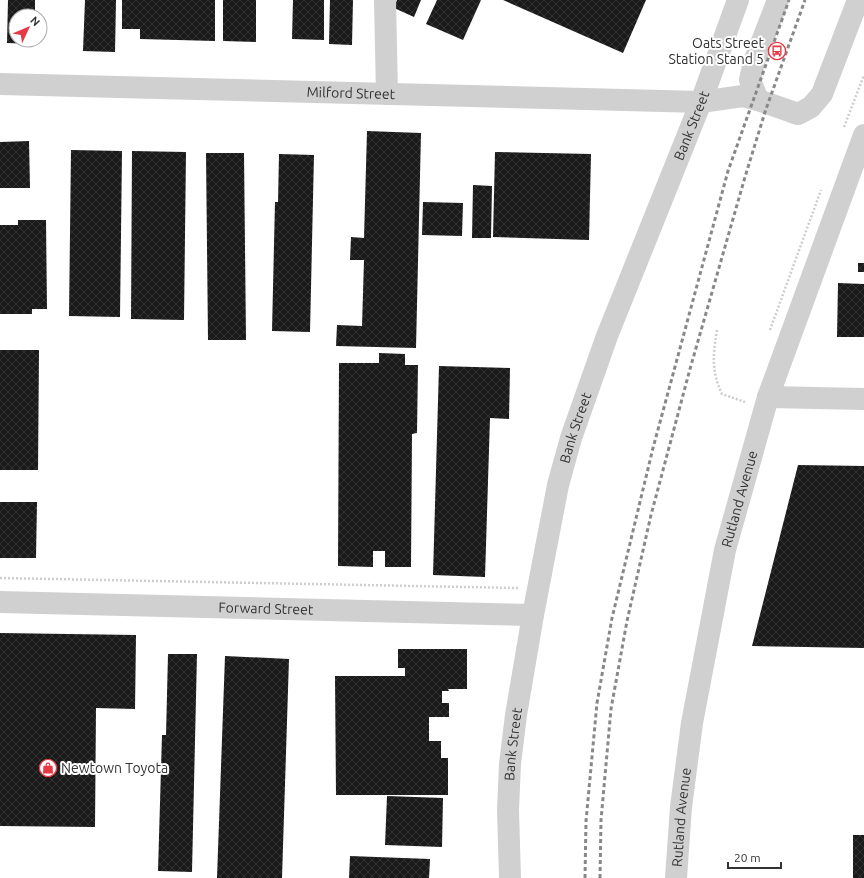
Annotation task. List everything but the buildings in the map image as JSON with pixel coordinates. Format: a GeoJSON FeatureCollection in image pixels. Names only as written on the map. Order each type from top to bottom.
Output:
{"type":"FeatureCollection","features":[{"type":"Feature","properties":{"kind":"street"},"geometry":{"type":"LineString","coordinates":[[386,0],[387,94]]}},
{"type":"Feature","properties":{"kind":"street","name":"Bank Street"},"geometry":{"type":"LineString","coordinates":[[510,878],[508,810],[510,764],[517,707],[558,486],[570,438],[607,336],[704,93],[738,0]]}},
{"type":"Feature","properties":{"kind":"street"},"geometry":{"type":"LineString","coordinates":[[758,100],[750,80],[754,62],[778,0]]}},
{"type":"Feature","properties":{"kind":"street"},"geometry":{"type":"LineString","coordinates":[[704,93],[743,96],[798,114],[811,107],[822,94],[858,0]]}},
{"type":"Feature","properties":{"kind":"street"},"geometry":{"type":"LineString","coordinates":[[704,93],[739,81],[754,62]]}},
{"type":"Feature","properties":{"kind":"street","name":"Milford Street"},"geometry":{"type":"LineString","coordinates":[[0,84],[387,94],[704,93]]}},
{"type":"Feature","properties":{"kind":"street","name":"Rutland Avenue"},"geometry":{"type":"LineString","coordinates":[[676,878],[681,807],[692,723],[725,550],[768,398],[864,135]]}},
{"type":"Feature","properties":{"kind":"street"},"geometry":{"type":"LineString","coordinates":[[768,398],[864,399]]}},
{"type":"Feature","properties":{"kind":"street","name":"Forward Street"},"geometry":{"type":"LineString","coordinates":[[0,602],[533,615]]}},
{"type":"Feature","properties":{"kind":"path"},"geometry":{"type":"LineString","coordinates":[[717,330],[713,354],[716,381],[722,394],[745,402]]}},
{"type":"Feature","properties":{"kind":"path"},"geometry":{"type":"LineString","coordinates":[[0,578],[523,588]]}},
{"type":"Feature","properties":{"kind":"railway"},"geometry":{"type":"LineString","coordinates":[[585,878],[586,821],[597,703],[612,618],[653,448],[728,171],[789,0]]}},
{"type":"Feature","properties":{"kind":"railway"},"geometry":{"type":"LineString","coordinates":[[600,878],[601,820],[611,709],[627,621],[651,515],[690,369],[745,177],[765,112],[805,0]]}},
{"type":"Feature","properties":{"kind":"place","name":"Oats Street Station Stand 5"},"geometry":{"type":"Point","coordinates":[777,51]}},
{"type":"Feature","properties":{"kind":"place","name":"Newtown Toyota"},"geometry":{"type":"Point","coordinates":[48,768]}}]}
